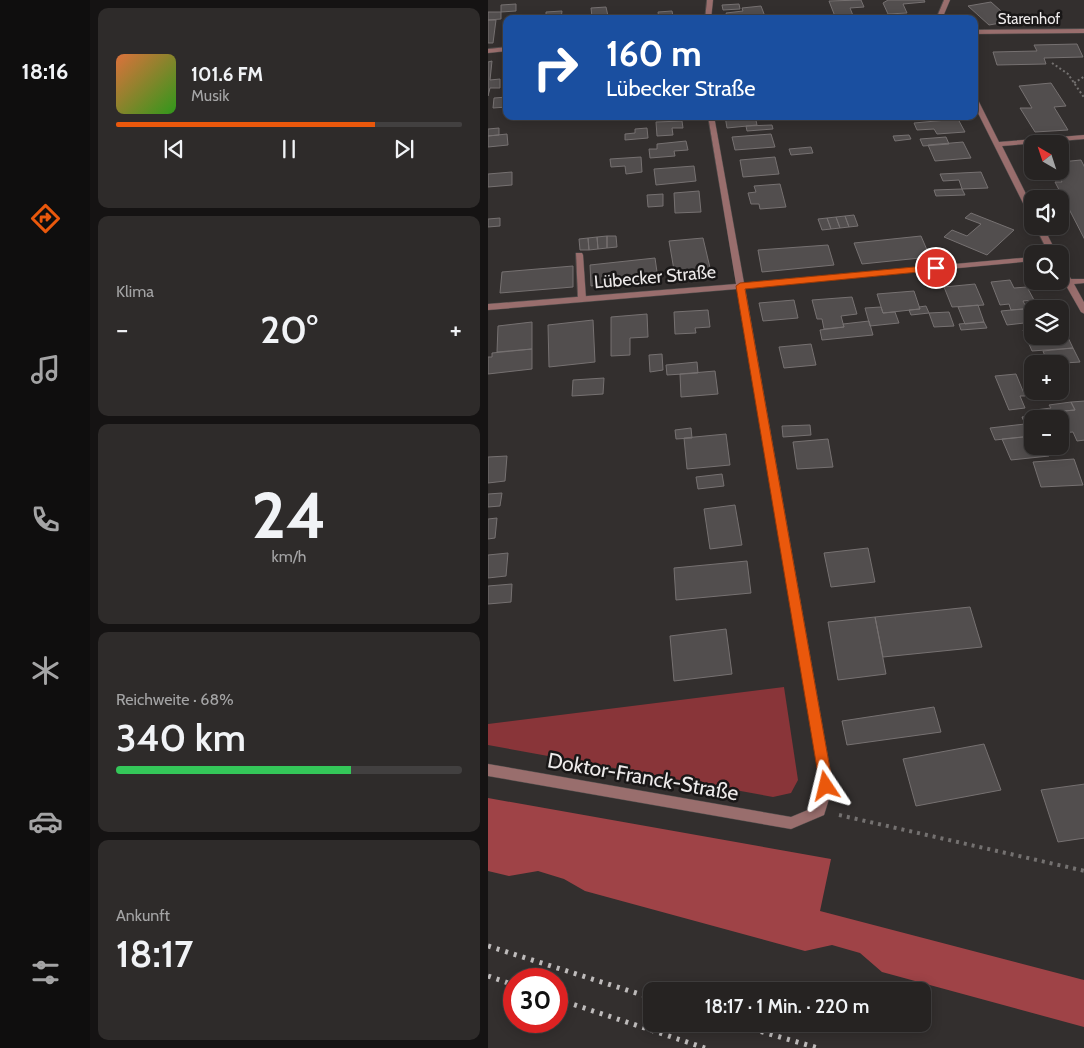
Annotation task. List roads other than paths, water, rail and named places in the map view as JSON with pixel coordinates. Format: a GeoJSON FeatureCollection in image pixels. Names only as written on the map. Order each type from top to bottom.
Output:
{"type":"FeatureCollection","features":[{"type":"Feature","properties":{"kind":"street"},"geometry":{"type":"LineString","coordinates":[[708,15],[710,0]]}},
{"type":"Feature","properties":{"kind":"street"},"geometry":{"type":"LineString","coordinates":[[941,15],[947,0]]}},
{"type":"Feature","properties":{"kind":"street","name":"Starenhof"},"geometry":{"type":"LineString","coordinates":[[978,32],[1084,31]]}},
{"type":"Feature","properties":{"kind":"street"},"geometry":{"type":"LineString","coordinates":[[488,50],[503,49]]}},
{"type":"Feature","properties":{"kind":"street"},"geometry":{"type":"LineString","coordinates":[[978,106],[1024,197]]}},
{"type":"Feature","properties":{"kind":"street"},"geometry":{"type":"LineString","coordinates":[[712,120],[740,286]]}},
{"type":"Feature","properties":{"kind":"street"},"geometry":{"type":"LineString","coordinates":[[997,144],[1084,137]]}},
{"type":"Feature","properties":{"kind":"street"},"geometry":{"type":"LineString","coordinates":[[579,255],[582,299]]}},
{"type":"Feature","properties":{"kind":"street","name":"Lübecker Straße"},"geometry":{"type":"LineString","coordinates":[[488,307],[1024,260]]}},
{"type":"Feature","properties":{"kind":"street"},"geometry":{"type":"LineString","coordinates":[[1084,280],[1069,282],[1084,312]]}},
{"type":"Feature","properties":{"kind":"street","name":"Doktor-Franck-Straße"},"geometry":{"type":"LineString","coordinates":[[488,770],[791,823],[820,810],[826,786],[740,286]]}},
{"type":"Feature","properties":{"kind":"railway"},"geometry":{"type":"LineString","coordinates":[[488,946],[643,995]]}},
{"type":"Feature","properties":{"kind":"railway"},"geometry":{"type":"LineString","coordinates":[[488,976],[503,981]]}},
{"type":"Feature","properties":{"kind":"railway"},"geometry":{"type":"LineString","coordinates":[[568,1003],[705,1048]]}},
{"type":"Feature","properties":{"kind":"railway"},"geometry":{"type":"LineString","coordinates":[[763,1032],[818,1048]]}}]}
